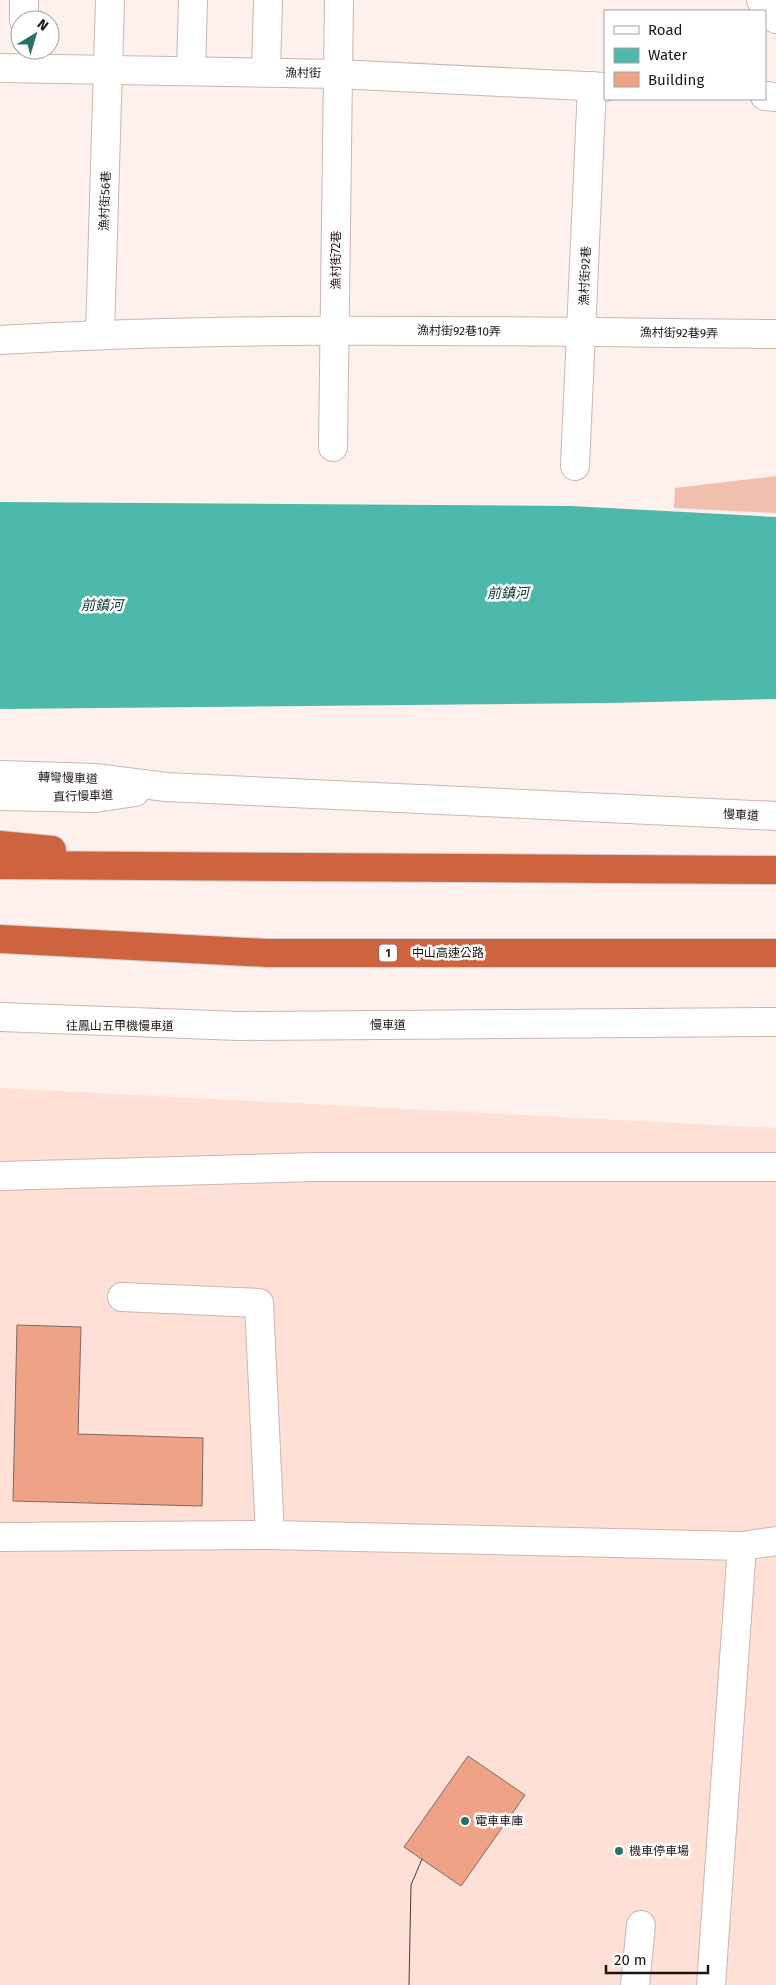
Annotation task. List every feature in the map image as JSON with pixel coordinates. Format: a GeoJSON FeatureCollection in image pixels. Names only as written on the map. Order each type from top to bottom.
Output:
{"type":"FeatureCollection","features":[{"type":"Feature","properties":{"kind":"highway"},"geometry":{"type":"LineString","coordinates":[[0,844],[220,867]]}},
{"type":"Feature","properties":{"kind":"highway"},"geometry":{"type":"LineString","coordinates":[[0,865],[776,870]]}},
{"type":"Feature","properties":{"kind":"highway","name":"中山高速公路"},"geometry":{"type":"LineString","coordinates":[[0,939],[267,953],[776,953]]}},
{"type":"Feature","properties":{"kind":"highway"},"geometry":{"type":"LineString","coordinates":[[0,957],[267,953]]}},
{"type":"Feature","properties":{"kind":"street","name":"漁村街56巷"},"geometry":{"type":"LineString","coordinates":[[100,334],[110,0]]}},
{"type":"Feature","properties":{"kind":"street"},"geometry":{"type":"LineString","coordinates":[[191,70],[193,0]]}},
{"type":"Feature","properties":{"kind":"street"},"geometry":{"type":"LineString","coordinates":[[266,72],[268,0]]}},
{"type":"Feature","properties":{"kind":"street","name":"漁村街72巷"},"geometry":{"type":"LineString","coordinates":[[333,447],[339,0]]}},
{"type":"Feature","properties":{"kind":"street"},"geometry":{"type":"LineString","coordinates":[[760,0],[776,19]]}},
{"type":"Feature","properties":{"kind":"street","name":"漁村街"},"geometry":{"type":"LineString","coordinates":[[16,62],[109,68],[337,74],[599,86]]}},
{"type":"Feature","properties":{"kind":"street","name":"漁村街92巷"},"geometry":{"type":"LineString","coordinates":[[575,466],[599,86]]}},
{"type":"Feature","properties":{"kind":"street"},"geometry":{"type":"LineString","coordinates":[[0,340],[100,334],[335,330]]}},
{"type":"Feature","properties":{"kind":"street","name":"漁村街92巷10弄"},"geometry":{"type":"LineString","coordinates":[[335,330],[582,332]]}},
{"type":"Feature","properties":{"kind":"street","name":"漁村街92巷9弄"},"geometry":{"type":"LineString","coordinates":[[582,332],[776,334]]}},
{"type":"Feature","properties":{"kind":"street","name":"轉彎慢車道"},"geometry":{"type":"LineString","coordinates":[[0,775],[95,778],[166,787]]}},
{"type":"Feature","properties":{"kind":"street","name":"直行慢車道"},"geometry":{"type":"LineString","coordinates":[[0,796],[96,798],[166,787]]}},
{"type":"Feature","properties":{"kind":"street","name":"慢車道"},"geometry":{"type":"LineString","coordinates":[[166,787],[776,816]]}},
{"type":"Feature","properties":{"kind":"street","name":"慢車道"},"geometry":{"type":"LineString","coordinates":[[0,1017],[239,1026],[776,1022]]}},
{"type":"Feature","properties":{"kind":"street","name":"往鳳山五甲機慢車道"},"geometry":{"type":"LineString","coordinates":[[0,1026],[239,1026]]}},
{"type":"Feature","properties":{"kind":"street"},"geometry":{"type":"LineString","coordinates":[[0,1176],[314,1167],[776,1167]]}},
{"type":"Feature","properties":{"kind":"street"},"geometry":{"type":"LineString","coordinates":[[122,1297],[259,1304],[270,1535]]}},
{"type":"Feature","properties":{"kind":"street"},"geometry":{"type":"LineString","coordinates":[[0,1537],[270,1535],[742,1546],[776,1542]]}},
{"type":"Feature","properties":{"kind":"street"},"geometry":{"type":"LineString","coordinates":[[711,1985],[742,1546]]}},
{"type":"Feature","properties":{"kind":"street"},"geometry":{"type":"LineString","coordinates":[[635,1985],[641,1925]]}},
{"type":"Feature","properties":{"kind":"shaded area"},"geometry":{"type":"Polygon","coordinates":[[[776,476],[776,513],[674,508],[675,488],[776,476]]]}},
{"type":"Feature","properties":{"kind":"shaded area"},"geometry":{"type":"Polygon","coordinates":[[[0,1088],[776,1128],[776,1985],[0,1985],[0,1088]]]}},
{"type":"Feature","properties":{"kind":"water","name":"前鎮河"},"geometry":{"type":"Polygon","coordinates":[[[0,502],[571,506],[776,517],[776,699],[610,703],[0,709],[0,502]]]}},
{"type":"Feature","properties":{"kind":"building"},"geometry":{"type":"Polygon","coordinates":[[[17,1325],[81,1327],[78,1434],[203,1438],[202,1506],[13,1501],[17,1325]]]}},
{"type":"Feature","properties":{"kind":"building","name":"電車車庫"},"geometry":{"type":"Polygon","coordinates":[[[468,1756],[525,1795],[461,1886],[404,1847],[468,1756]]]}},
{"type":"Feature","properties":{"kind":"tram line"},"geometry":{"type":"LineString","coordinates":[[409,1985],[411,1885],[422,1859]]}},
{"type":"Feature","properties":{"kind":"place","name":"電車車庫"},"geometry":{"type":"Point","coordinates":[465,1821]}},
{"type":"Feature","properties":{"kind":"place","name":"機車停車場"},"geometry":{"type":"Point","coordinates":[619,1851]}}]}
